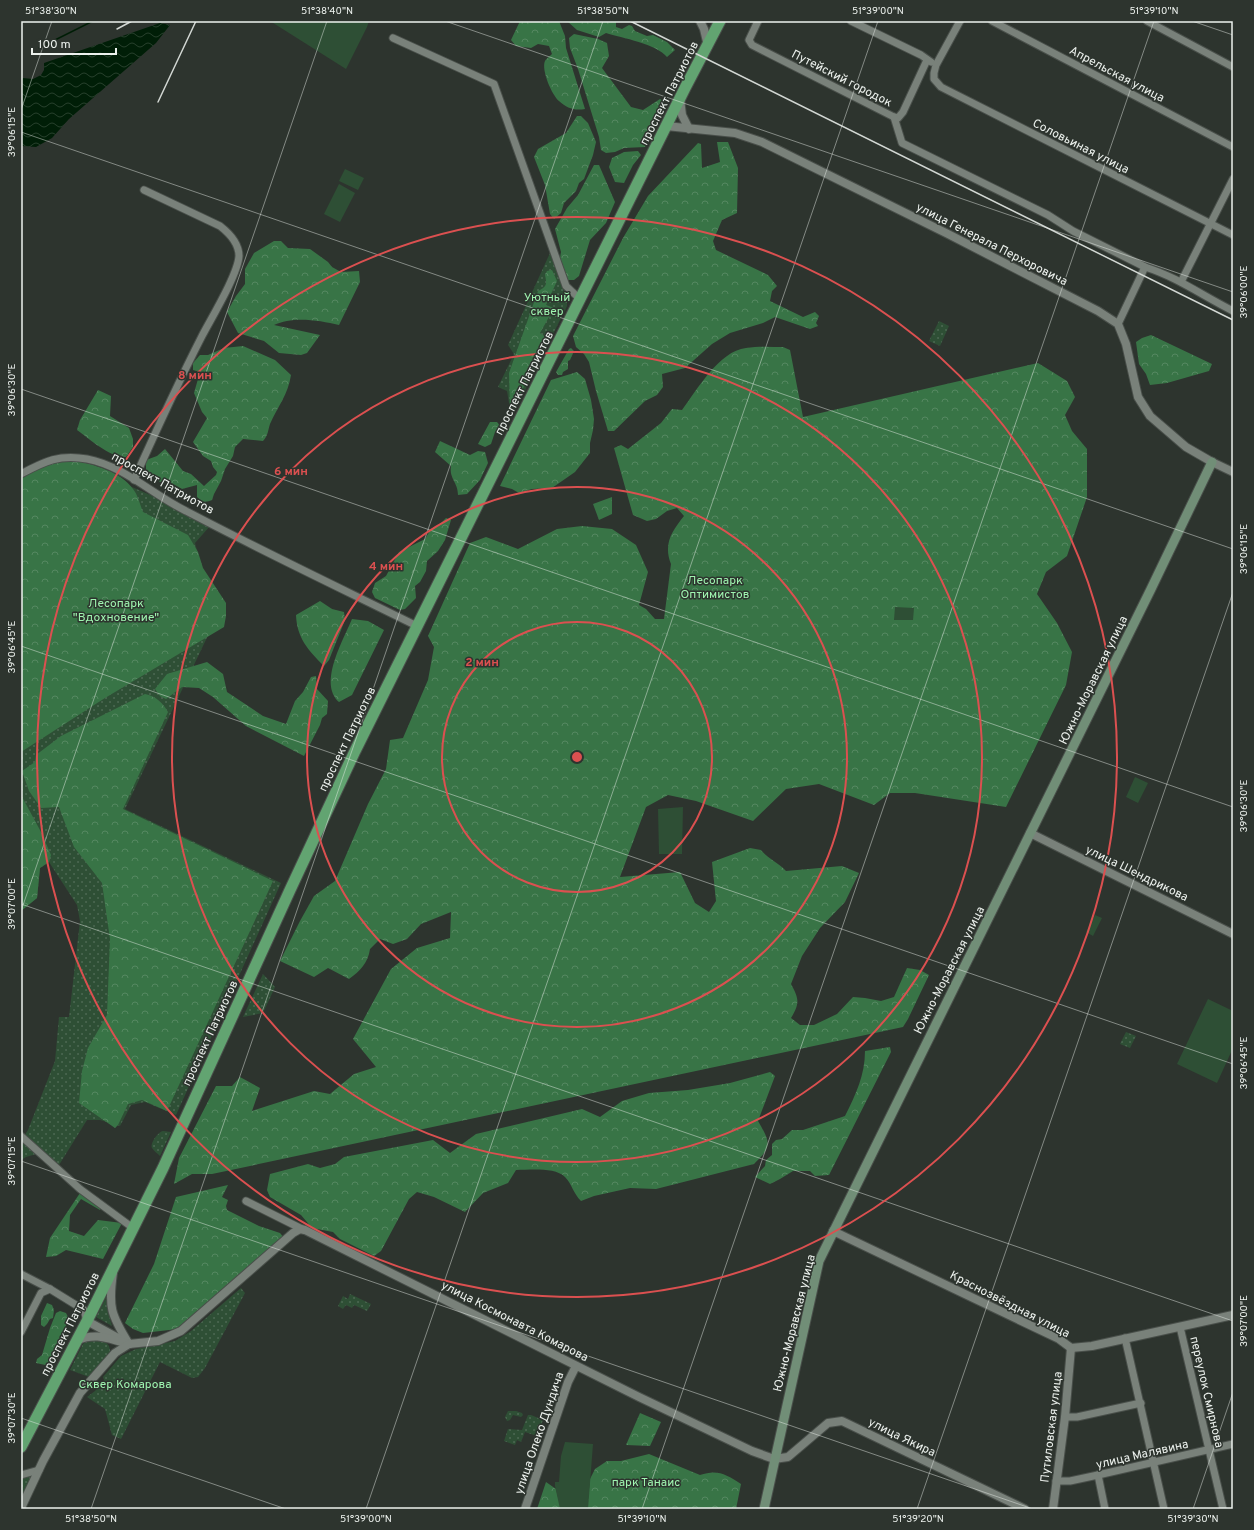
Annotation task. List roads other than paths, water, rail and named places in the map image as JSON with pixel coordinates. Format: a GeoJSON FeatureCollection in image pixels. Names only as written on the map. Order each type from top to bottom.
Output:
{"type":"FeatureCollection","features":[{"type":"Feature","properties":{"kind":"highway","name":"проспект Патриотов"},"geometry":{"type":"LineString","coordinates":[[21,1447],[87,1321],[163,1168],[338,785],[666,126],[708,46],[718,22]]}},
{"type":"Feature","properties":{"kind":"main road","name":"Южно-Моравская улица"},"geometry":{"type":"LineString","coordinates":[[764,1509],[817,1268],[832,1230],[1151,589],[1212,462]]}},
{"type":"Feature","properties":{"kind":"street"},"geometry":{"type":"LineString","coordinates":[[700,21],[704,29],[708,46]]}},
{"type":"Feature","properties":{"kind":"street","name":"Путейский городок"},"geometry":{"type":"LineString","coordinates":[[758,21],[749,40],[752,45],[898,118],[903,112],[927,60]]}},
{"type":"Feature","properties":{"kind":"street"},"geometry":{"type":"LineString","coordinates":[[851,21],[921,55],[936,65],[960,21]]}},
{"type":"Feature","properties":{"kind":"street","name":"Апрельская улица"},"geometry":{"type":"LineString","coordinates":[[992,21],[1233,147]]}},
{"type":"Feature","properties":{"kind":"street"},"geometry":{"type":"LineString","coordinates":[[1147,21],[1233,68]]}},
{"type":"Feature","properties":{"kind":"street"},"geometry":{"type":"LineString","coordinates":[[393,38],[494,84],[566,286],[580,300]]}},
{"type":"Feature","properties":{"kind":"street","name":"Соловьиная улица"},"geometry":{"type":"LineString","coordinates":[[936,65],[934,79],[941,87],[1233,235]]}},
{"type":"Feature","properties":{"kind":"street"},"geometry":{"type":"LineString","coordinates":[[680,99],[682,115],[689,130]]}},
{"type":"Feature","properties":{"kind":"street"},"geometry":{"type":"LineString","coordinates":[[894,117],[902,143],[1048,215],[1072,231],[1145,267],[1158,271],[1233,311]]}},
{"type":"Feature","properties":{"kind":"street","name":"улица Генерала Перхоровича"},"geometry":{"type":"LineString","coordinates":[[666,126],[689,130],[735,133],[762,142],[948,234],[1098,311],[1118,324]]}},
{"type":"Feature","properties":{"kind":"street"},"geometry":{"type":"LineString","coordinates":[[1180,282],[1209,223],[1232,183]]}},
{"type":"Feature","properties":{"kind":"street"},"geometry":{"type":"LineString","coordinates":[[134,480],[181,378],[238,264],[239,254],[237,245],[229,233],[220,226],[144,190]]}},
{"type":"Feature","properties":{"kind":"street"},"geometry":{"type":"LineString","coordinates":[[1145,267],[1118,324],[1126,344],[1138,397],[1150,416],[1186,447],[1233,472]]}},
{"type":"Feature","properties":{"kind":"street","name":"проспект Патриотов"},"geometry":{"type":"LineString","coordinates":[[21,474],[36,466],[57,458],[72,457],[89,459],[110,466],[185,511],[417,626]]}},
{"type":"Feature","properties":{"kind":"street","name":"улица Шендрикова"},"geometry":{"type":"LineString","coordinates":[[1030,833],[1233,934]]}},
{"type":"Feature","properties":{"kind":"street"},"geometry":{"type":"LineString","coordinates":[[21,1136],[80,1189],[133,1228]]}},
{"type":"Feature","properties":{"kind":"street","name":"улица Космонавта Комарова"},"geometry":{"type":"LineString","coordinates":[[246,1201],[639,1397],[752,1451],[774,1459]]}},
{"type":"Feature","properties":{"kind":"street"},"geometry":{"type":"LineString","coordinates":[[77,1340],[97,1335],[129,1344],[158,1341],[181,1331],[293,1233],[300,1229],[305,1230]]}},
{"type":"Feature","properties":{"kind":"street","name":"Краснозвёздная улица"},"geometry":{"type":"LineString","coordinates":[[832,1230],[1059,1340],[1071,1348],[1092,1346],[1233,1315]]}},
{"type":"Feature","properties":{"kind":"street"},"geometry":{"type":"LineString","coordinates":[[114,1266],[111,1304],[116,1322],[129,1344]]}},
{"type":"Feature","properties":{"kind":"street"},"geometry":{"type":"LineString","coordinates":[[21,1274],[50,1289],[84,1310],[87,1321],[129,1344]]}},
{"type":"Feature","properties":{"kind":"street"},"geometry":{"type":"LineString","coordinates":[[21,1332],[41,1293],[50,1289]]}},
{"type":"Feature","properties":{"kind":"street","name":"переулок Смирнова"},"geometry":{"type":"LineString","coordinates":[[1180,1327],[1223,1509]]}},
{"type":"Feature","properties":{"kind":"street"},"geometry":{"type":"LineString","coordinates":[[1125,1338],[1164,1509]]}},
{"type":"Feature","properties":{"kind":"street"},"geometry":{"type":"LineString","coordinates":[[21,1508],[39,1470],[80,1393],[115,1353],[129,1344]]}},
{"type":"Feature","properties":{"kind":"street","name":"Путиловская улица"},"geometry":{"type":"LineString","coordinates":[[1053,1509],[1065,1417],[1071,1348]]}},
{"type":"Feature","properties":{"kind":"street","name":"улица Олеко Дундича"},"geometry":{"type":"LineString","coordinates":[[525,1509],[568,1382],[576,1366]]}},
{"type":"Feature","properties":{"kind":"street"},"geometry":{"type":"LineString","coordinates":[[1065,1417],[1077,1417],[1141,1403]]}},
{"type":"Feature","properties":{"kind":"street","name":"улица Якира"},"geometry":{"type":"LineString","coordinates":[[774,1459],[788,1456],[828,1424],[842,1421],[1025,1509]]}},
{"type":"Feature","properties":{"kind":"street","name":"улица Малявина"},"geometry":{"type":"LineString","coordinates":[[1056,1481],[1070,1481],[1233,1444]]}},
{"type":"Feature","properties":{"kind":"street"},"geometry":{"type":"LineString","coordinates":[[21,1475],[39,1470]]}},
{"type":"Feature","properties":{"kind":"street"},"geometry":{"type":"LineString","coordinates":[[1098,1475],[1105,1509]]}},
{"type":"Feature","properties":{"kind":"water"},"geometry":{"type":"Polygon","coordinates":[[[160,23],[170,25],[156,43],[69,119],[52,138],[36,147],[21,146],[21,80],[23,78],[33,79],[41,75],[44,70],[44,63],[160,23]]]}},
{"type":"Feature","properties":{"kind":"waterway"},"geometry":{"type":"LineString","coordinates":[[39,48],[93,21]]}},
{"type":"Feature","properties":{"kind":"railway"},"geometry":{"type":"LineString","coordinates":[[117,29],[132,21]]}},
{"type":"Feature","properties":{"kind":"railway"},"geometry":{"type":"LineString","coordinates":[[158,102],[196,21]]}},
{"type":"Feature","properties":{"kind":"railway"},"geometry":{"type":"LineString","coordinates":[[630,21],[1233,320]]}},
{"type":"Feature","properties":{"kind":"park label","name":"Уютный сквер"},"geometry":{"type":"Point","coordinates":[547,304]}},
{"type":"Feature","properties":{"kind":"park label","name":"Лесопарк Оптимистов"},"geometry":{"type":"Point","coordinates":[715,587]}},
{"type":"Feature","properties":{"kind":"park label","name":"Лесопарк \"Вдохновение\""},"geometry":{"type":"Point","coordinates":[116,610]}},
{"type":"Feature","properties":{"kind":"park label","name":"Сквер Комарова"},"geometry":{"type":"Point","coordinates":[125,1384]}},
{"type":"Feature","properties":{"kind":"park label","name":"парк Танаис"},"geometry":{"type":"Point","coordinates":[646,1482]}}]}
